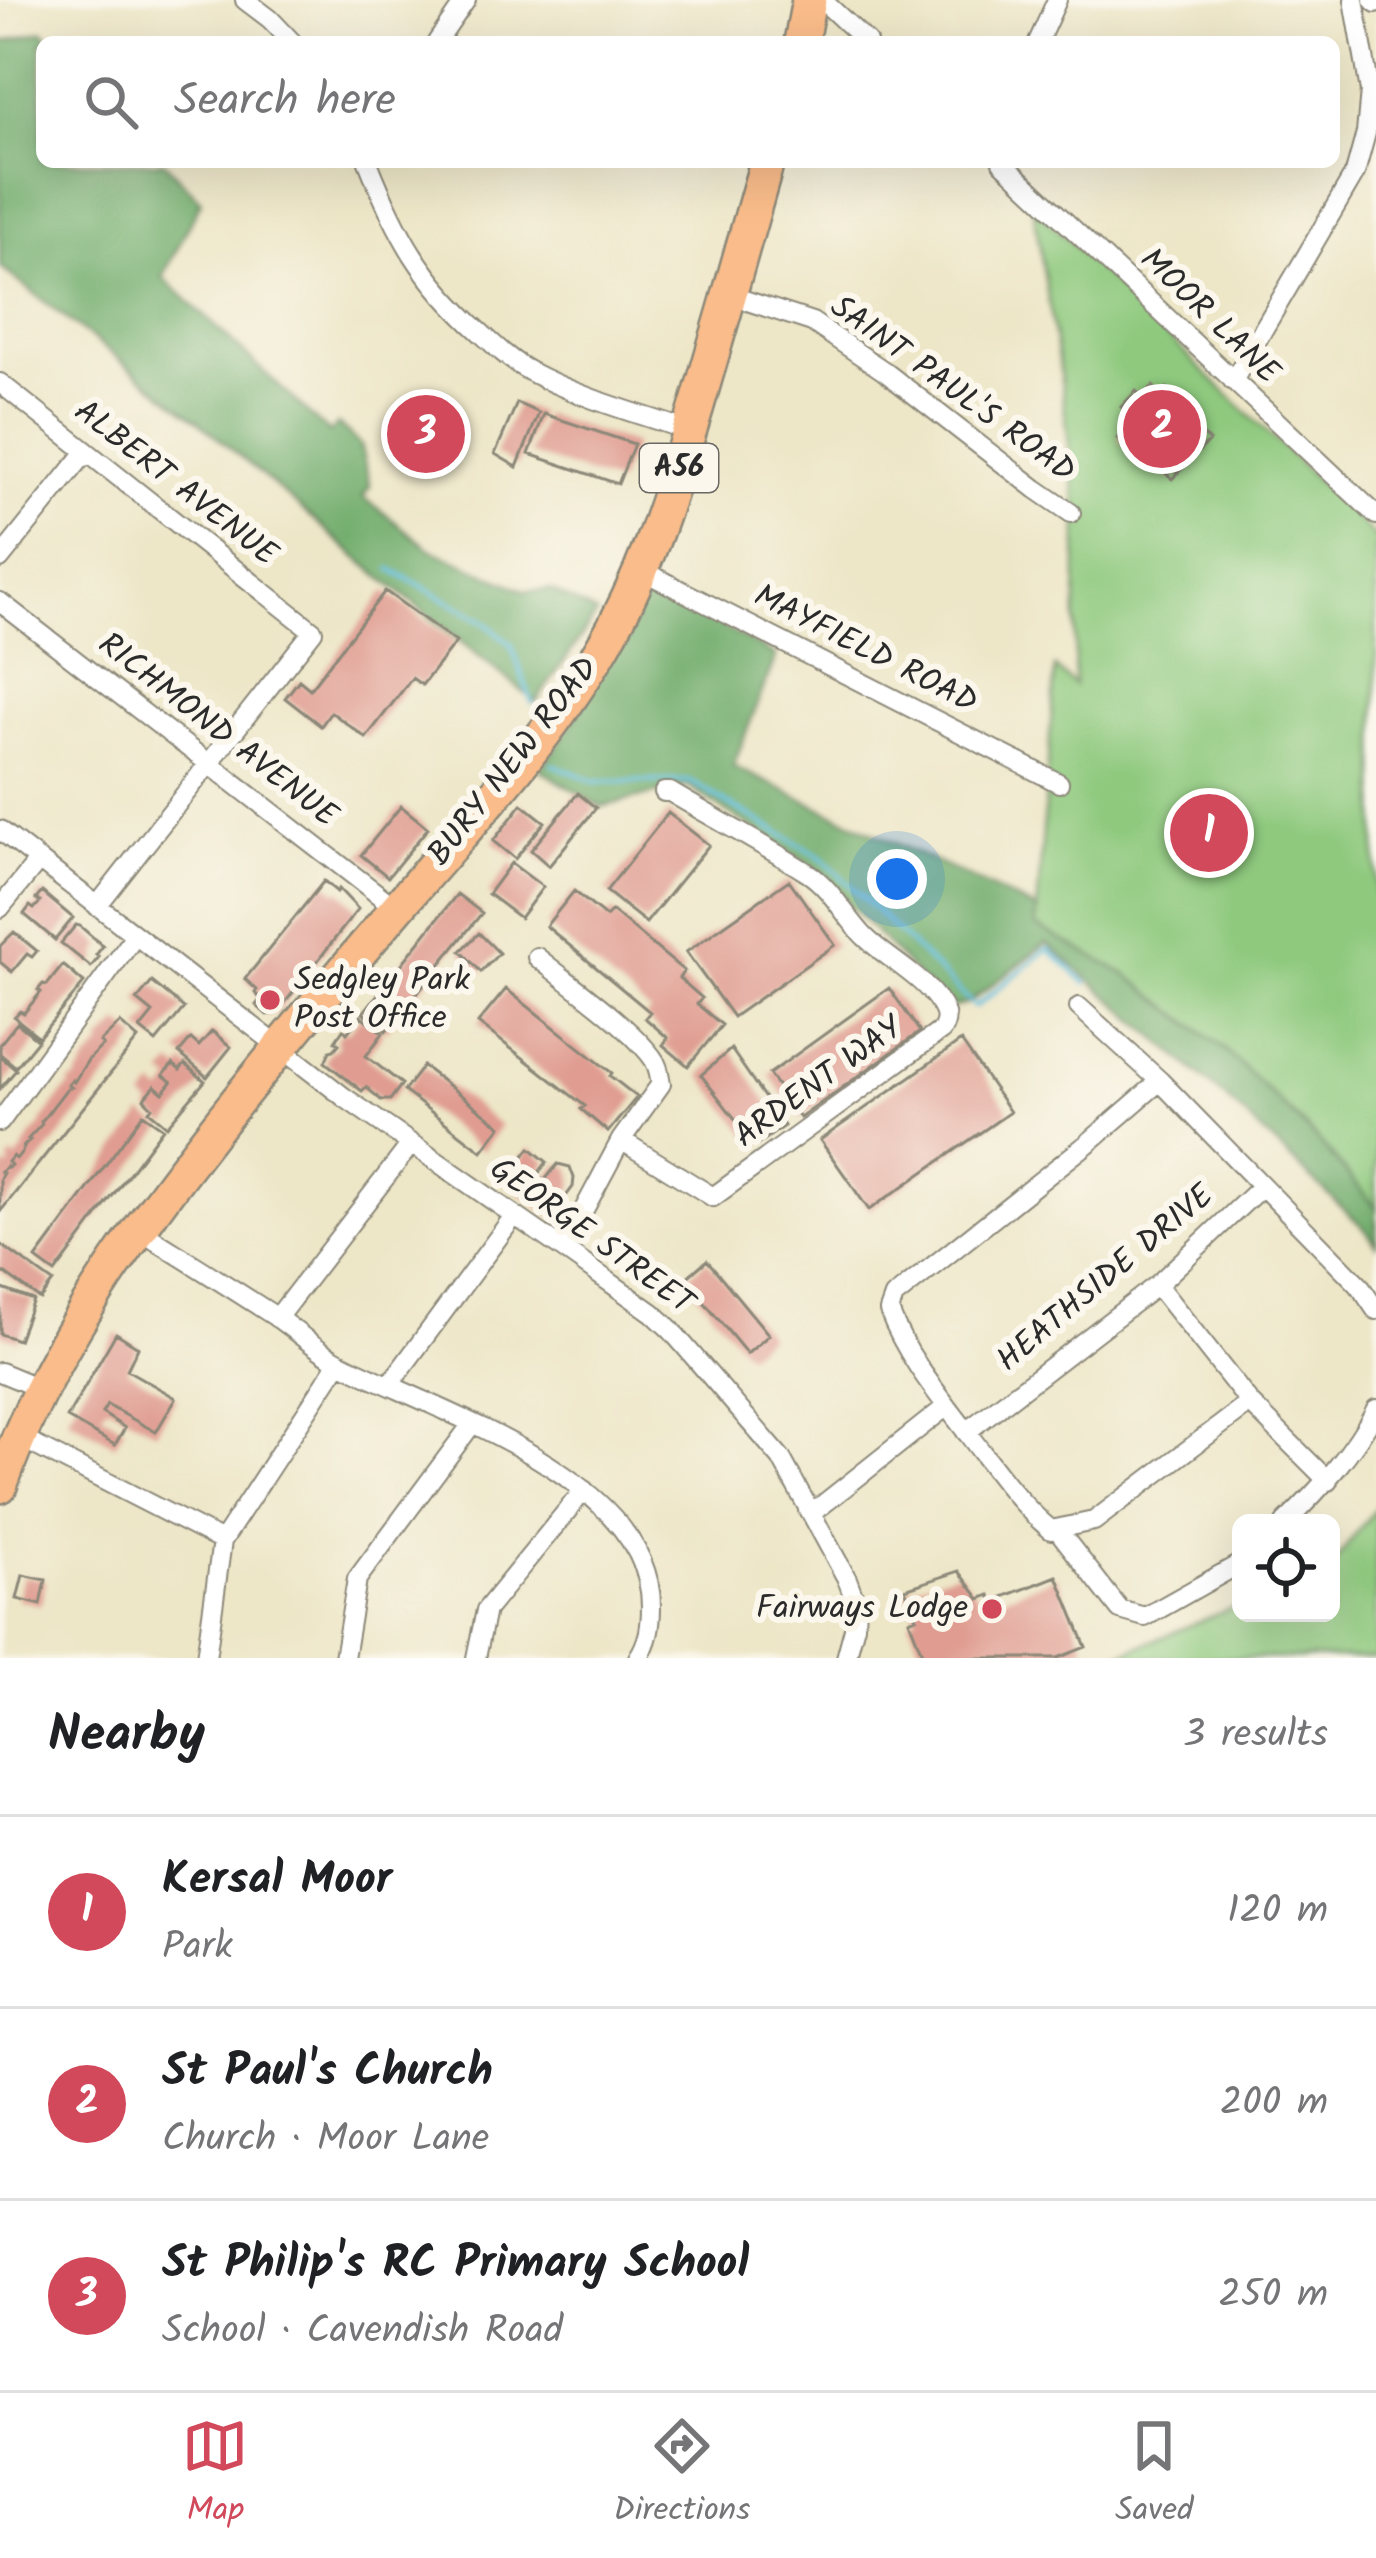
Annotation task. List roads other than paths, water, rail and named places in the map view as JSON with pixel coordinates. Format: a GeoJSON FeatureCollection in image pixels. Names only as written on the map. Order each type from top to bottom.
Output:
{"type":"FeatureCollection","features":[{"type":"Feature","properties":{"kind":"highway"},"geometry":{"type":"LineString","coordinates":[[801,36],[809,0]]}},
{"type":"Feature","properties":{"kind":"highway","name":"BURY NEW ROAD"},"geometry":{"type":"LineString","coordinates":[[136,1229],[279,1048],[477,815],[594,661],[643,571],[672,490],[765,168]]}},
{"type":"Feature","properties":{"kind":"highway"},"geometry":{"type":"LineString","coordinates":[[0,1486],[17,1436],[41,1389],[136,1229]]}},
{"type":"Feature","properties":{"kind":"street"},"geometry":{"type":"LineString","coordinates":[[245,0],[286,36]]}},
{"type":"Feature","properties":{"kind":"street"},"geometry":{"type":"LineString","coordinates":[[441,36],[466,0]]}},
{"type":"Feature","properties":{"kind":"street"},"geometry":{"type":"LineString","coordinates":[[822,0],[861,36]]}},
{"type":"Feature","properties":{"kind":"street"},"geometry":{"type":"LineString","coordinates":[[1041,36],[1057,0]]}},
{"type":"Feature","properties":{"kind":"street"},"geometry":{"type":"LineString","coordinates":[[1233,381],[1355,173],[1366,133],[1370,91],[1354,0]]}},
{"type":"Feature","properties":{"kind":"street"},"geometry":{"type":"LineString","coordinates":[[370,168],[412,257],[440,293],[505,355],[559,385],[689,431]]}},
{"type":"Feature","properties":{"kind":"street","name":"MOOR LANE"},"geometry":{"type":"LineString","coordinates":[[1008,168],[1376,515]]}},
{"type":"Feature","properties":{"kind":"street","name":"SAINT PAUL'S ROAD"},"geometry":{"type":"LineString","coordinates":[[729,295],[812,322],[1071,513]]}},
{"type":"Feature","properties":{"kind":"street","name":"ALBERT AVENUE"},"geometry":{"type":"LineString","coordinates":[[0,383],[313,631],[209,764]]}},
{"type":"Feature","properties":{"kind":"street"},"geometry":{"type":"LineString","coordinates":[[0,559],[86,452]]}},
{"type":"Feature","properties":{"kind":"street","name":"MAYFIELD ROAD"},"geometry":{"type":"LineString","coordinates":[[643,571],[1059,782]]}},
{"type":"Feature","properties":{"kind":"street","name":"RICHMOND AVENUE"},"geometry":{"type":"LineString","coordinates":[[0,602],[397,909]]}},
{"type":"Feature","properties":{"kind":"street"},"geometry":{"type":"LineString","coordinates":[[97,906],[209,764]]}},
{"type":"Feature","properties":{"kind":"street","name":"ARDENT WAY"},"geometry":{"type":"LineString","coordinates":[[621,1140],[713,1197],[942,1030],[946,1016],[915,975],[863,934],[813,876],[664,792]]}},
{"type":"Feature","properties":{"kind":"street","name":"GEORGE STREET"},"geometry":{"type":"LineString","coordinates":[[0,830],[279,1048],[653,1313],[688,1347],[781,1458],[848,1579],[856,1603],[846,1658]]}},
{"type":"Feature","properties":{"kind":"street"},"geometry":{"type":"LineString","coordinates":[[0,908],[39,860]]}},
{"type":"Feature","properties":{"kind":"street"},"geometry":{"type":"LineString","coordinates":[[0,1122],[135,936]]}},
{"type":"Feature","properties":{"kind":"street"},"geometry":{"type":"LineString","coordinates":[[537,957],[631,1036],[653,1059],[661,1084],[621,1140],[563,1249]]}},
{"type":"Feature","properties":{"kind":"street"},"geometry":{"type":"LineString","coordinates":[[1078,1007],[1262,1186]]}},
{"type":"Feature","properties":{"kind":"street"},"geometry":{"type":"LineString","coordinates":[[1160,1082],[894,1297],[889,1311],[899,1338],[946,1406],[1024,1508],[1051,1530],[1094,1521],[1250,1402]]}},
{"type":"Feature","properties":{"kind":"street"},"geometry":{"type":"LineString","coordinates":[[277,1318],[411,1144]]}},
{"type":"Feature","properties":{"kind":"street","name":"HEATHSIDE DRIVE"},"geometry":{"type":"LineString","coordinates":[[967,1432],[1157,1285],[1262,1186],[1359,1285],[1376,1310]]}},
{"type":"Feature","properties":{"kind":"street"},"geometry":{"type":"LineString","coordinates":[[390,1384],[514,1216]]}},
{"type":"Feature","properties":{"kind":"street"},"geometry":{"type":"LineString","coordinates":[[136,1229],[339,1362],[472,1424],[551,1466],[584,1490],[629,1538],[647,1572],[651,1622],[638,1658]]}},
{"type":"Feature","properties":{"kind":"street"},"geometry":{"type":"LineString","coordinates":[[1157,1285],[1250,1402],[1328,1481]]}},
{"type":"Feature","properties":{"kind":"street"},"geometry":{"type":"LineString","coordinates":[[206,1658],[221,1540],[339,1362]]}},
{"type":"Feature","properties":{"kind":"street"},"geometry":{"type":"LineString","coordinates":[[0,1372],[41,1389]]}},
{"type":"Feature","properties":{"kind":"street"},"geometry":{"type":"LineString","coordinates":[[808,1510],[821,1506],[946,1406]]}},
{"type":"Feature","properties":{"kind":"street"},"geometry":{"type":"LineString","coordinates":[[1294,1514],[1328,1481],[1376,1409]]}},
{"type":"Feature","properties":{"kind":"street"},"geometry":{"type":"LineString","coordinates":[[344,1658],[357,1579],[472,1424]]}},
{"type":"Feature","properties":{"kind":"street"},"geometry":{"type":"LineString","coordinates":[[17,1436],[221,1540]]}},
{"type":"Feature","properties":{"kind":"street"},"geometry":{"type":"LineString","coordinates":[[476,1658],[486,1610],[584,1490]]}},
{"type":"Feature","properties":{"kind":"street"},"geometry":{"type":"LineString","coordinates":[[1057,1529],[1120,1610],[1145,1617],[1232,1568]]}},
{"type":"Feature","properties":{"kind":"waterway"},"geometry":{"type":"LineString","coordinates":[[391,569],[483,621],[511,644],[532,703]]}},
{"type":"Feature","properties":{"kind":"waterway"},"geometry":{"type":"LineString","coordinates":[[552,764],[596,782],[689,781],[822,858],[975,1007],[1048,949],[1086,983]]}},
{"type":"Feature","properties":{"kind":"place","name":"St Paul's Church"},"geometry":{"type":"Point","coordinates":[1162,429]}},
{"type":"Feature","properties":{"kind":"place","name":"St Philip's RC Primary School"},"geometry":{"type":"Point","coordinates":[426,434]}},
{"type":"Feature","properties":{"kind":"place","name":"Kersal Moor"},"geometry":{"type":"Point","coordinates":[1209,833]}},
{"type":"Feature","properties":{"kind":"place","name":"Sedgley Park Post Office"},"geometry":{"type":"Point","coordinates":[270,1000]}},
{"type":"Feature","properties":{"kind":"place","name":"Fairways Lodge"},"geometry":{"type":"Point","coordinates":[992,1609]}}]}
